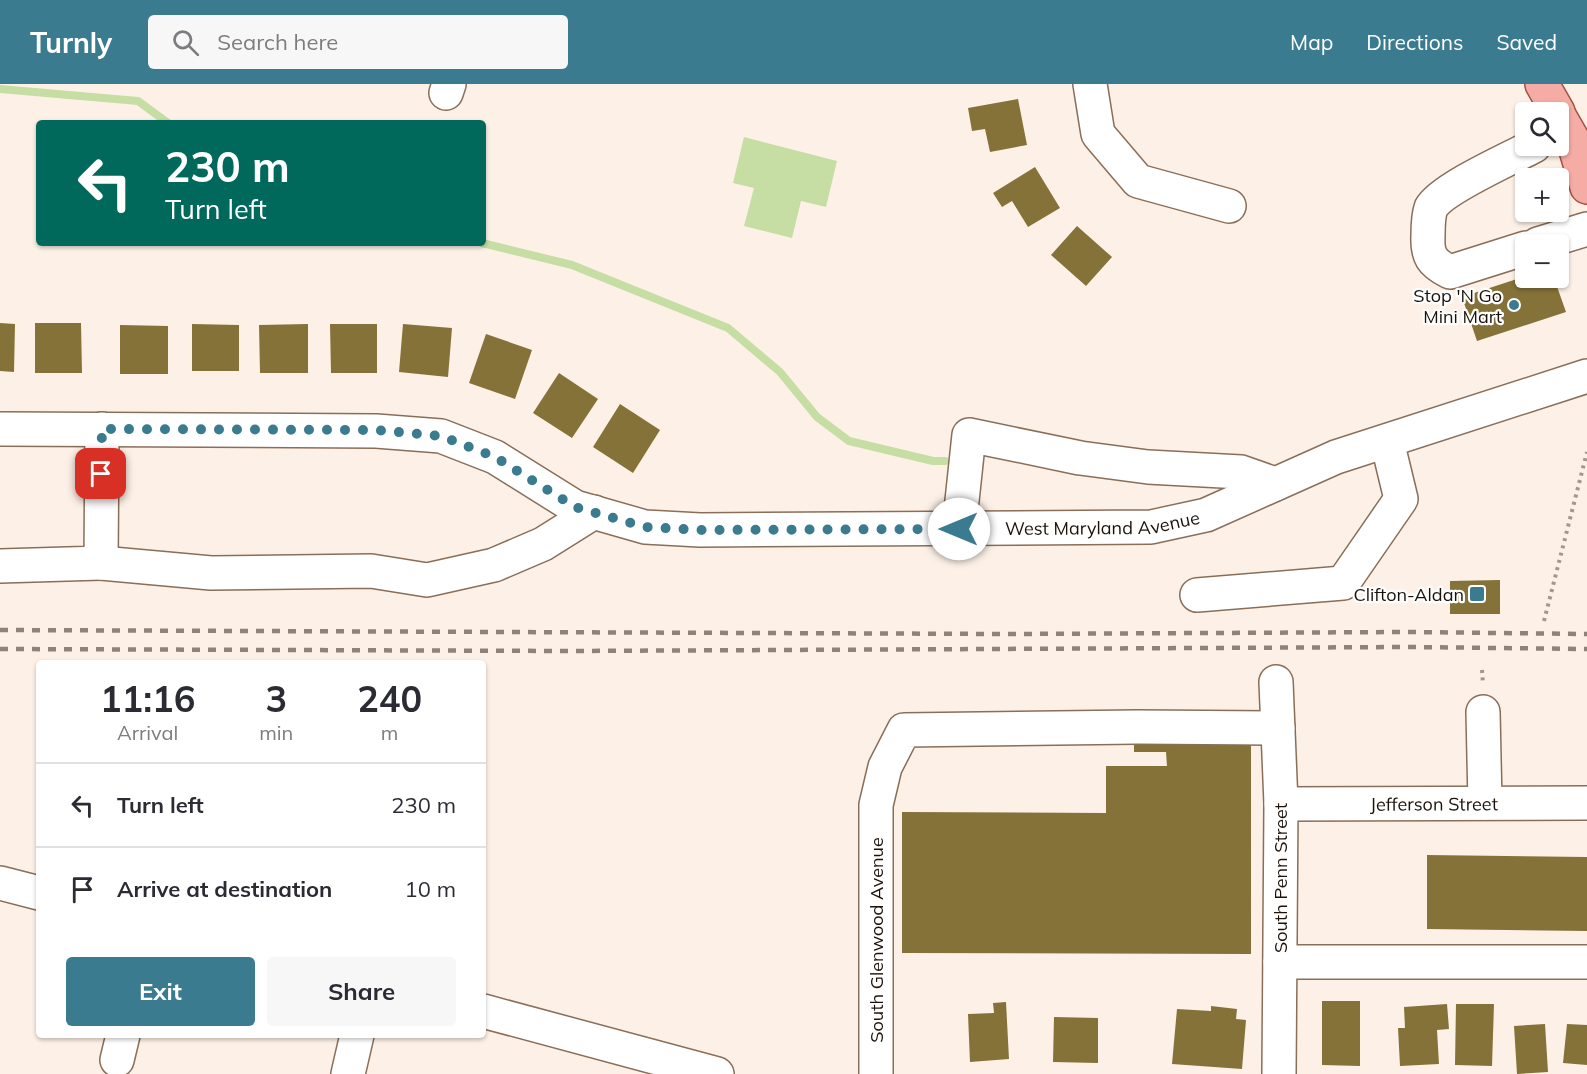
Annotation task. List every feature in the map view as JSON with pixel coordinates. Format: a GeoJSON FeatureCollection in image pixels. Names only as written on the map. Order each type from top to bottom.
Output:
{"type":"FeatureCollection","features":[{"type":"Feature","properties":{"kind":"main road"},"geometry":{"type":"LineString","coordinates":[[1542,84],[1553,102]]}},
{"type":"Feature","properties":{"kind":"main road"},"geometry":{"type":"LineString","coordinates":[[1569,132],[1587,187]]}},
{"type":"Feature","properties":{"kind":"street"},"geometry":{"type":"LineString","coordinates":[[1090,84],[1098,134],[1138,182],[1228,206]]}},
{"type":"Feature","properties":{"kind":"street"},"geometry":{"type":"LineString","coordinates":[[1515,156],[1443,195],[1431,208],[1427,249],[1436,265],[1450,272],[1515,251]]}},
{"type":"Feature","properties":{"kind":"street"},"geometry":{"type":"LineString","coordinates":[[1569,235],[1587,229]]}},
{"type":"Feature","properties":{"kind":"street","name":"West Maryland Avenue"},"geometry":{"type":"LineString","coordinates":[[0,429],[376,430],[441,436],[495,457],[575,507],[645,527],[700,530],[1151,527],[1206,515],[1336,457],[1587,376]]}},
{"type":"Feature","properties":{"kind":"street"},"geometry":{"type":"LineString","coordinates":[[100,563],[102,429]]}},
{"type":"Feature","properties":{"kind":"street"},"geometry":{"type":"LineString","coordinates":[[959,529],[969,435],[1080,458],[1148,467],[1241,472],[1275,484]]}},
{"type":"Feature","properties":{"kind":"street"},"geometry":{"type":"LineString","coordinates":[[1197,595],[1343,583],[1401,499],[1387,441]]}},
{"type":"Feature","properties":{"kind":"street"},"geometry":{"type":"LineString","coordinates":[[0,566],[100,563],[211,573],[370,571],[426,580],[494,565],[543,544],[594,512]]}},
{"type":"Feature","properties":{"kind":"street","name":"South Penn Street"},"geometry":{"type":"LineString","coordinates":[[1276,682],[1281,804],[1279,1074]]}},
{"type":"Feature","properties":{"kind":"street"},"geometry":{"type":"LineString","coordinates":[[1483,712],[1485,804]]}},
{"type":"Feature","properties":{"kind":"street","name":"South Glenwood Avenue"},"geometry":{"type":"LineString","coordinates":[[876,1074],[876,805],[885,767],[904,730],[1278,728]]}},
{"type":"Feature","properties":{"kind":"street","name":"Jefferson Street"},"geometry":{"type":"LineString","coordinates":[[1281,804],[1587,803]]}},
{"type":"Feature","properties":{"kind":"street"},"geometry":{"type":"LineString","coordinates":[[0,883],[36,892]]}},
{"type":"Feature","properties":{"kind":"street"},"geometry":{"type":"LineString","coordinates":[[1280,962],[1587,962]]}},
{"type":"Feature","properties":{"kind":"street"},"geometry":{"type":"LineString","coordinates":[[486,1012],[717,1074]]}},
{"type":"Feature","properties":{"kind":"street"},"geometry":{"type":"LineString","coordinates":[[348,1074],[356,1038]]}},
{"type":"Feature","properties":{"kind":"path"},"geometry":{"type":"LineString","coordinates":[[1544,621],[1587,453]]}},
{"type":"Feature","properties":{"kind":"shaded area"},"geometry":{"type":"Polygon","coordinates":[[[744,137],[837,161],[826,207],[801,201],[792,238],[744,226],[754,188],[733,183],[744,137]]]}},
{"type":"Feature","properties":{"kind":"building"},"geometry":{"type":"Polygon","coordinates":[[[1018,99],[1027,145],[990,152],[985,129],[972,131],[968,108],[1018,99]]]}},
{"type":"Feature","properties":{"kind":"building"},"geometry":{"type":"Polygon","coordinates":[[[1035,167],[1060,208],[1028,227],[1012,201],[1002,207],[993,193],[1035,167]]]}},
{"type":"Feature","properties":{"kind":"building"},"geometry":{"type":"Polygon","coordinates":[[[1077,226],[1112,257],[1086,286],[1051,255],[1077,226]]]}},
{"type":"Feature","properties":{"kind":"building","name":"Stop 'N Go Mini Mart"},"geometry":{"type":"Polygon","coordinates":[[[1515,280],[1515,288],[1558,288],[1566,312],[1477,341],[1462,297],[1515,280]]]}},
{"type":"Feature","properties":{"kind":"building"},"geometry":{"type":"Polygon","coordinates":[[[0,323],[15,324],[14,372],[0,371],[0,323]]]}},
{"type":"Feature","properties":{"kind":"building"},"geometry":{"type":"Polygon","coordinates":[[[35,323],[81,323],[82,373],[35,373],[35,323]]]}},
{"type":"Feature","properties":{"kind":"building"},"geometry":{"type":"Polygon","coordinates":[[[192,324],[239,325],[239,371],[192,371],[192,324]]]}},
{"type":"Feature","properties":{"kind":"building"},"geometry":{"type":"Polygon","coordinates":[[[308,324],[308,373],[260,373],[259,325],[308,324]]]}},
{"type":"Feature","properties":{"kind":"building"},"geometry":{"type":"Polygon","coordinates":[[[330,324],[377,324],[377,373],[331,373],[330,324]]]}},
{"type":"Feature","properties":{"kind":"building"},"geometry":{"type":"Polygon","coordinates":[[[403,324],[452,328],[448,377],[399,372],[403,324]]]}},
{"type":"Feature","properties":{"kind":"building"},"geometry":{"type":"Polygon","coordinates":[[[120,325],[168,326],[168,374],[120,374],[120,325]]]}},
{"type":"Feature","properties":{"kind":"building"},"geometry":{"type":"Polygon","coordinates":[[[486,334],[532,350],[515,399],[469,383],[486,334]]]}},
{"type":"Feature","properties":{"kind":"building"},"geometry":{"type":"Polygon","coordinates":[[[559,373],[598,399],[572,438],[533,413],[559,373]]]}},
{"type":"Feature","properties":{"kind":"building"},"geometry":{"type":"Polygon","coordinates":[[[620,404],[660,430],[633,473],[593,447],[620,404]]]}},
{"type":"Feature","properties":{"kind":"building"},"geometry":{"type":"Polygon","coordinates":[[[1500,580],[1500,614],[1450,614],[1450,581],[1500,580]]]}},
{"type":"Feature","properties":{"kind":"building"},"geometry":{"type":"Polygon","coordinates":[[[1134,731],[1251,731],[1251,954],[902,953],[902,812],[1106,813],[1106,766],[1167,766],[1166,752],[1134,752],[1134,731]]]}},
{"type":"Feature","properties":{"kind":"building"},"geometry":{"type":"Polygon","coordinates":[[[1427,855],[1587,857],[1587,931],[1427,929],[1427,855]]]}},
{"type":"Feature","properties":{"kind":"building"},"geometry":{"type":"Polygon","coordinates":[[[1322,1001],[1360,1001],[1360,1066],[1322,1065],[1322,1001]]]}},
{"type":"Feature","properties":{"kind":"building"},"geometry":{"type":"Polygon","coordinates":[[[1006,1002],[1009,1059],[970,1062],[968,1014],[994,1013],[993,1003],[1006,1002]]]}},
{"type":"Feature","properties":{"kind":"building"},"geometry":{"type":"Polygon","coordinates":[[[1447,1004],[1449,1029],[1437,1030],[1439,1064],[1400,1066],[1398,1028],[1405,1028],[1404,1007],[1447,1004]]]}},
{"type":"Feature","properties":{"kind":"building"},"geometry":{"type":"Polygon","coordinates":[[[1456,1004],[1494,1004],[1492,1066],[1455,1065],[1456,1004]]]}},
{"type":"Feature","properties":{"kind":"building"},"geometry":{"type":"Polygon","coordinates":[[[1211,1006],[1237,1009],[1236,1019],[1246,1020],[1242,1069],[1172,1064],[1177,1009],[1211,1011],[1211,1006]]]}},
{"type":"Feature","properties":{"kind":"building"},"geometry":{"type":"Polygon","coordinates":[[[1054,1017],[1098,1018],[1098,1063],[1053,1062],[1054,1017]]]}},
{"type":"Feature","properties":{"kind":"building"},"geometry":{"type":"Polygon","coordinates":[[[1545,1024],[1548,1072],[1517,1074],[1514,1026],[1545,1024]]]}},
{"type":"Feature","properties":{"kind":"building"},"geometry":{"type":"Polygon","coordinates":[[[1567,1024],[1587,1025],[1587,1065],[1563,1063],[1567,1024]]]}},
{"type":"Feature","properties":{"kind":"waterway"},"geometry":{"type":"LineString","coordinates":[[0,89],[138,101],[164,120]]}},
{"type":"Feature","properties":{"kind":"waterway"},"geometry":{"type":"LineString","coordinates":[[486,244],[572,265],[728,328],[780,372],[817,417],[849,441],[933,461],[945,461]]}},
{"type":"Feature","properties":{"kind":"railway"},"geometry":{"type":"LineString","coordinates":[[0,630],[1587,634]]}},
{"type":"Feature","properties":{"kind":"railway"},"geometry":{"type":"LineString","coordinates":[[0,649],[569,651],[1409,647],[1587,649]]}},
{"type":"Feature","properties":{"kind":"place","name":"Stop 'N Go Mini Mart"},"geometry":{"type":"Point","coordinates":[1514,305]}},
{"type":"Feature","properties":{"kind":"place","name":"Clifton-Aldan"},"geometry":{"type":"Point","coordinates":[1477,594]}},
{"type":"Feature","properties":{"kind":"route"},"geometry":{"type":"LineString","coordinates":[[101,474],[102,429],[376,430],[441,436],[495,457],[575,507],[645,527],[700,530],[959,529]]}}]}
